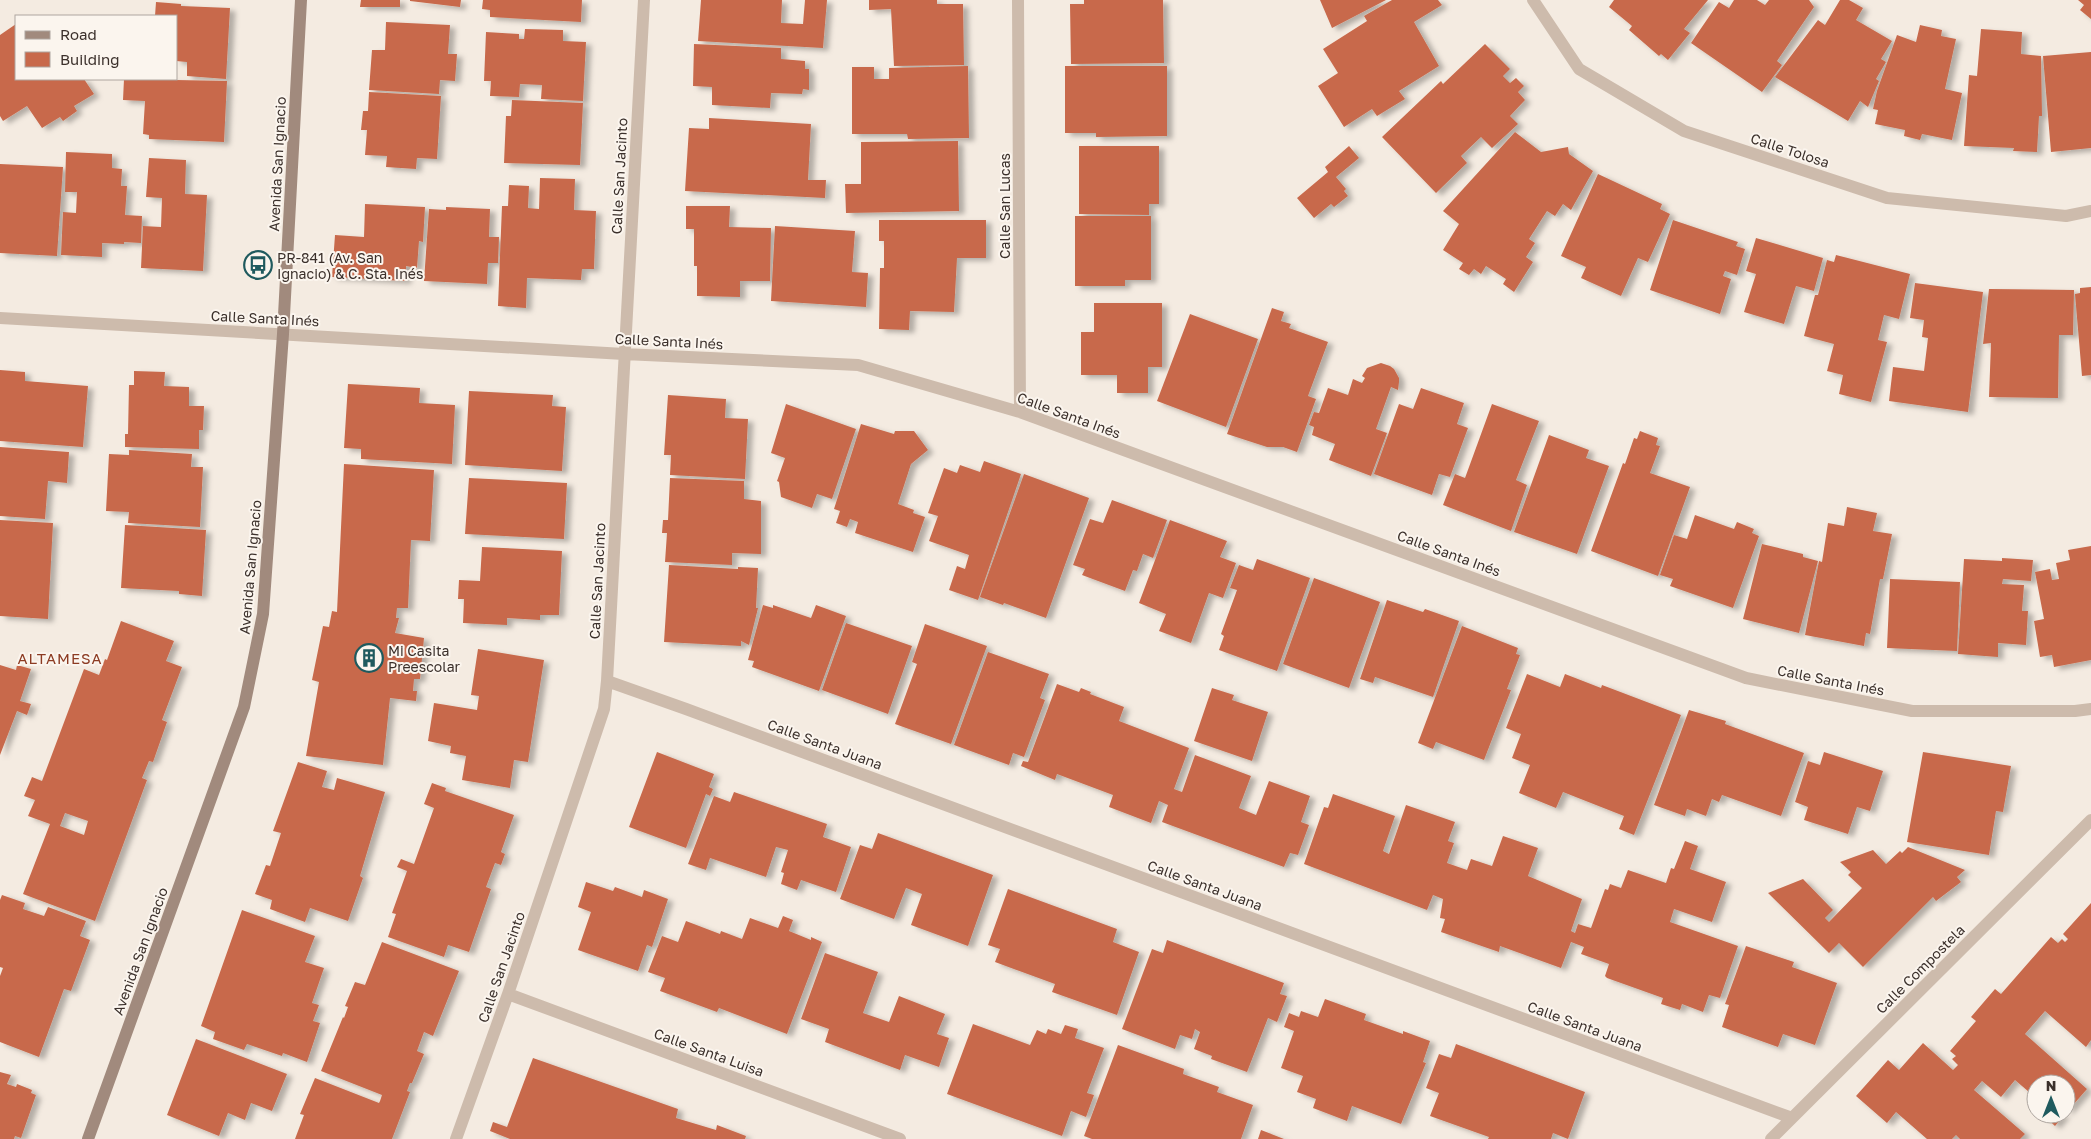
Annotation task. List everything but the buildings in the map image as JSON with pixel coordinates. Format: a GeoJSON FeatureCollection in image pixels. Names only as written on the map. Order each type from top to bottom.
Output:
{"type":"FeatureCollection","features":[{"type":"Feature","properties":{"kind":"street","name":"Avenida San Ignacio"},"geometry":{"type":"LineString","coordinates":[[88,1139],[244,707],[263,614],[283,334],[301,0]]}},
{"type":"Feature","properties":{"kind":"street","name":"Calle San Jacinto"},"geometry":{"type":"LineString","coordinates":[[456,1139],[508,994],[604,708],[644,0]]}},
{"type":"Feature","properties":{"kind":"street","name":"Calle San Lucas"},"geometry":{"type":"LineString","coordinates":[[1018,0],[1020,412]]}},
{"type":"Feature","properties":{"kind":"street","name":"Calle Tolosa"},"geometry":{"type":"LineString","coordinates":[[1533,0],[1578,69],[1684,131],[1886,198],[2066,216],[2091,211]]}},
{"type":"Feature","properties":{"kind":"street","name":"Calle Santa Inés"},"geometry":{"type":"LineString","coordinates":[[0,318],[624,354],[858,365],[1020,412],[1746,678],[1912,711],[2075,711],[2091,709]]}},
{"type":"Feature","properties":{"kind":"street","name":"Calle Santa Juana"},"geometry":{"type":"LineString","coordinates":[[607,681],[1792,1118]]}},
{"type":"Feature","properties":{"kind":"street","name":"Calle Compostela"},"geometry":{"type":"LineString","coordinates":[[1771,1139],[2091,820]]}},
{"type":"Feature","properties":{"kind":"street","name":"Calle Santa Luisa"},"geometry":{"type":"LineString","coordinates":[[508,994],[900,1139]]}},
{"type":"Feature","properties":{"kind":"place","name":"PR-841 (Av. San Ignacio) & C. Sta. Inés"},"geometry":{"type":"Point","coordinates":[258,265]}},
{"type":"Feature","properties":{"kind":"place","name":"Mi Casita Preescolar"},"geometry":{"type":"Point","coordinates":[369,658]}},
{"type":"Feature","properties":{"kind":"district","name":"ALTAMESA"},"geometry":{"type":"Point","coordinates":[60,658]}}]}
